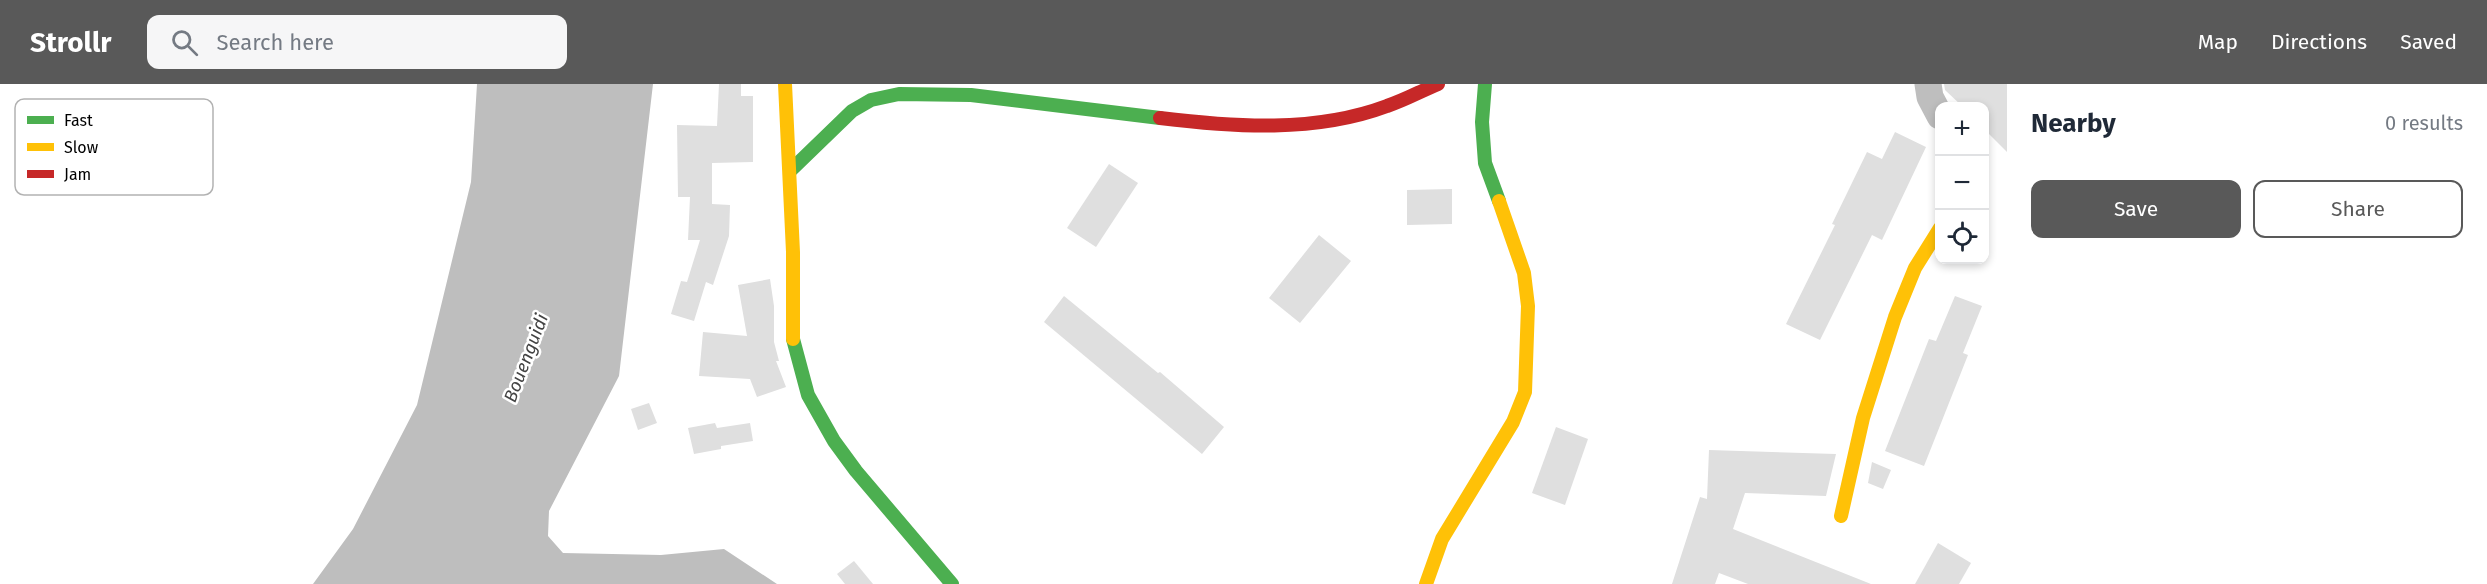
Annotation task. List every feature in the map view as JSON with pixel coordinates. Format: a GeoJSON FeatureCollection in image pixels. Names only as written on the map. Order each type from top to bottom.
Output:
{"type":"FeatureCollection","features":[{"type":"Feature","properties":{"kind":"street"},"geometry":{"type":"LineString","coordinates":[[785,84],[790,171],[794,342],[808,395],[834,441],[856,471],[952,584]]}},
{"type":"Feature","properties":{"kind":"street"},"geometry":{"type":"LineString","coordinates":[[790,171],[852,111],[871,100],[899,94],[971,95],[1207,124],[1265,127],[1333,120],[1386,107],[1438,84]]}},
{"type":"Feature","properties":{"kind":"street"},"geometry":{"type":"LineString","coordinates":[[1426,584],[1442,540],[1513,422],[1525,392],[1528,306],[1524,273],[1485,163],[1482,122],[1485,84]]}},
{"type":"Feature","properties":{"kind":"street"},"geometry":{"type":"LineString","coordinates":[[1929,84],[1930,97],[1935,106]]}},
{"type":"Feature","properties":{"kind":"street"},"geometry":{"type":"LineString","coordinates":[[1841,516],[1863,418],[1891,328],[1915,268],[1935,236]]}},
{"type":"Feature","properties":{"kind":"water","name":"Bouenguidi"},"geometry":{"type":"Polygon","coordinates":[[[477,84],[653,84],[619,376],[549,511],[548,536],[563,553],[661,555],[724,549],[777,584],[313,584],[353,529],[417,405],[471,182],[477,84]]]}},
{"type":"Feature","properties":{"kind":"building"},"geometry":{"type":"Polygon","coordinates":[[[719,84],[741,84],[741,96],[753,96],[753,162],[712,163],[712,204],[730,205],[729,236],[713,285],[706,282],[694,321],[671,314],[681,281],[687,282],[700,240],[688,240],[690,197],[678,197],[677,125],[717,126],[719,84]]]}},
{"type":"Feature","properties":{"kind":"building"},"geometry":{"type":"Polygon","coordinates":[[[1944,84],[2007,84],[2007,152],[1989,134],[1989,102],[1958,102],[1945,90],[1944,84]]]}},
{"type":"Feature","properties":{"kind":"building"},"geometry":{"type":"Polygon","coordinates":[[[1895,132],[1926,147],[1882,240],[1872,235],[1820,340],[1786,324],[1835,225],[1832,224],[1867,152],[1882,159],[1895,132]]]}},
{"type":"Feature","properties":{"kind":"building"},"geometry":{"type":"Polygon","coordinates":[[[1109,164],[1138,183],[1096,247],[1067,228],[1109,164]]]}},
{"type":"Feature","properties":{"kind":"building"},"geometry":{"type":"Polygon","coordinates":[[[1452,189],[1452,224],[1407,225],[1407,190],[1452,189]]]}},
{"type":"Feature","properties":{"kind":"building"},"geometry":{"type":"Polygon","coordinates":[[[1319,235],[1351,261],[1300,323],[1269,298],[1319,235]]]}},
{"type":"Feature","properties":{"kind":"building"},"geometry":{"type":"Polygon","coordinates":[[[770,279],[774,306],[774,342],[779,361],[776,361],[786,387],[757,397],[750,379],[699,376],[703,332],[747,336],[738,285],[770,279]]]}},
{"type":"Feature","properties":{"kind":"building"},"geometry":{"type":"Polygon","coordinates":[[[1064,296],[1158,373],[1160,372],[1224,427],[1202,454],[1044,322],[1064,296]]]}},
{"type":"Feature","properties":{"kind":"building"},"geometry":{"type":"Polygon","coordinates":[[[1955,296],[1982,306],[1963,353],[1968,355],[1924,466],[1885,451],[1929,339],[1936,341],[1955,296]]]}},
{"type":"Feature","properties":{"kind":"building"},"geometry":{"type":"Polygon","coordinates":[[[649,403],[657,423],[638,430],[631,409],[649,403]]]}},
{"type":"Feature","properties":{"kind":"building"},"geometry":{"type":"Polygon","coordinates":[[[715,423],[717,428],[750,423],[753,441],[721,446],[721,449],[694,454],[688,428],[715,423]]]}},
{"type":"Feature","properties":{"kind":"building"},"geometry":{"type":"Polygon","coordinates":[[[1556,427],[1588,439],[1565,505],[1532,493],[1556,427]]]}},
{"type":"Feature","properties":{"kind":"building"},"geometry":{"type":"Polygon","coordinates":[[[1709,450],[1836,454],[1826,496],[1745,493],[1733,529],[1871,584],[1748,584],[1719,573],[1715,584],[1672,584],[1700,497],[1707,499],[1709,450]]]}},
{"type":"Feature","properties":{"kind":"building"},"geometry":{"type":"Polygon","coordinates":[[[1872,462],[1891,470],[1883,489],[1868,483],[1872,462]]]}},
{"type":"Feature","properties":{"kind":"building"},"geometry":{"type":"Polygon","coordinates":[[[1938,543],[1971,563],[1959,584],[1915,584],[1938,543]]]}},
{"type":"Feature","properties":{"kind":"building"},"geometry":{"type":"Polygon","coordinates":[[[854,561],[873,584],[845,584],[837,574],[854,561]]]}},
{"type":"Feature","properties":{"kind":"traffic: fast"},"geometry":{"type":"LineString","coordinates":[[1485,84],[1482,122],[1485,163],[1499,201]]}},
{"type":"Feature","properties":{"kind":"traffic: fast"},"geometry":{"type":"LineString","coordinates":[[790,171],[852,111],[871,100],[899,94],[971,95],[1160,118]]}},
{"type":"Feature","properties":{"kind":"traffic: fast"},"geometry":{"type":"LineString","coordinates":[[793,339],[808,395],[834,441],[856,471],[952,584]]}},
{"type":"Feature","properties":{"kind":"traffic: slow"},"geometry":{"type":"LineString","coordinates":[[785,84],[793,252],[793,339]]}},
{"type":"Feature","properties":{"kind":"traffic: slow"},"geometry":{"type":"LineString","coordinates":[[1426,584],[1442,539],[1513,422],[1525,392],[1528,306],[1524,273],[1499,201]]}},
{"type":"Feature","properties":{"kind":"traffic: slow"},"geometry":{"type":"LineString","coordinates":[[1841,516],[1863,418],[1895,317],[1915,268],[1935,236]]}},
{"type":"Feature","properties":{"kind":"traffic: jam"},"geometry":{"type":"LineString","coordinates":[[1160,118],[1217,124],[1274,126],[1332,121],[1394,104],[1438,84]]}}]}
